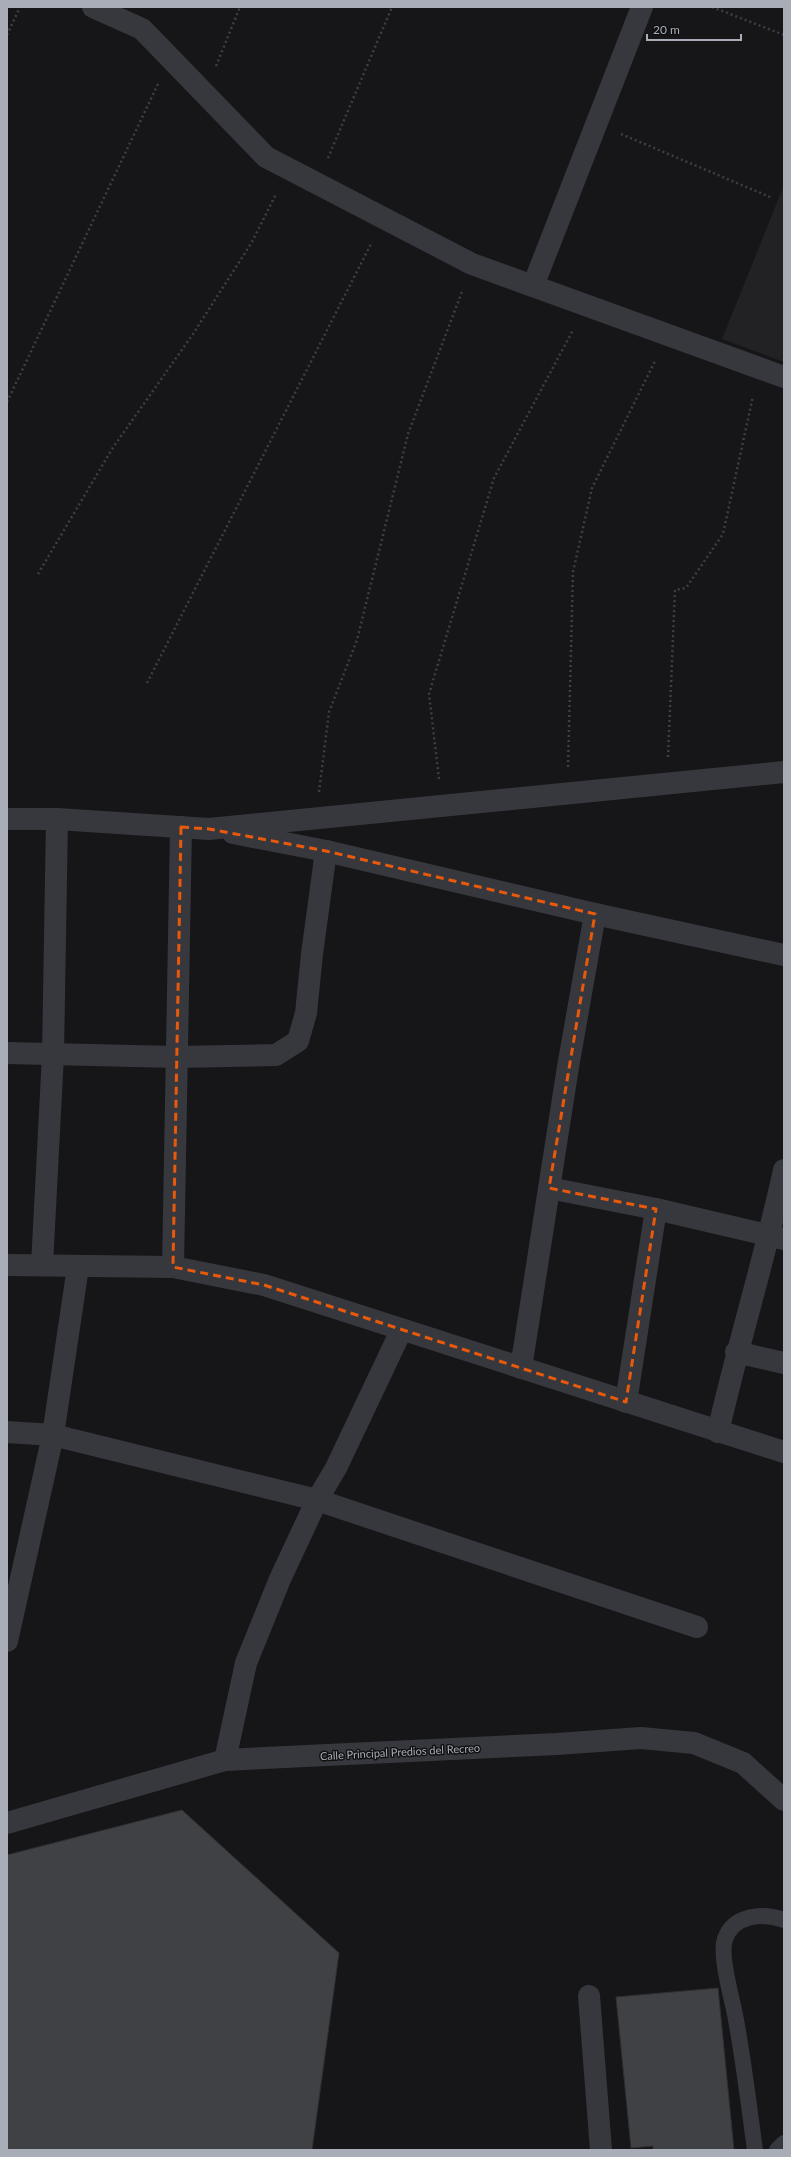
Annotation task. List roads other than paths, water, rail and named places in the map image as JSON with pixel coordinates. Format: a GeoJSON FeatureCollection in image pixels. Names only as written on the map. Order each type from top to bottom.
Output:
{"type":"FeatureCollection","features":[{"type":"Feature","properties":{"kind":"street"},"geometry":{"type":"LineString","coordinates":[[93,7],[142,29],[266,158],[472,264],[784,377]]}},
{"type":"Feature","properties":{"kind":"street"},"geometry":{"type":"LineString","coordinates":[[533,286],[642,7]]}},
{"type":"Feature","properties":{"kind":"street"},"geometry":{"type":"LineString","coordinates":[[7,819],[57,820],[209,828],[784,772]]}},
{"type":"Feature","properties":{"kind":"street"},"geometry":{"type":"LineString","coordinates":[[42,1266],[53,1055],[57,820]]}},
{"type":"Feature","properties":{"kind":"street"},"geometry":{"type":"LineString","coordinates":[[173,1267],[181,827]]}},
{"type":"Feature","properties":{"kind":"street"},"geometry":{"type":"LineString","coordinates":[[209,828],[326,851],[595,914],[784,955]]}},
{"type":"Feature","properties":{"kind":"street"},"geometry":{"type":"LineString","coordinates":[[7,1054],[176,1057],[276,1055],[298,1041],[306,1013],[310,966],[326,851]]}},
{"type":"Feature","properties":{"kind":"street"},"geometry":{"type":"LineString","coordinates":[[521,1368],[568,1067],[595,914]]}},
{"type":"Feature","properties":{"kind":"street"},"geometry":{"type":"LineString","coordinates":[[718,1432],[736,1352],[777,1237],[784,1170]]}},
{"type":"Feature","properties":{"kind":"street"},"geometry":{"type":"LineString","coordinates":[[549,1188],[656,1209],[777,1237]]}},
{"type":"Feature","properties":{"kind":"street"},"geometry":{"type":"LineString","coordinates":[[626,1402],[656,1209]]}},
{"type":"Feature","properties":{"kind":"street"},"geometry":{"type":"LineString","coordinates":[[7,1265],[173,1267],[264,1285],[784,1452]]}},
{"type":"Feature","properties":{"kind":"street"},"geometry":{"type":"LineString","coordinates":[[7,1641],[53,1435],[78,1267]]}},
{"type":"Feature","properties":{"kind":"street"},"geometry":{"type":"LineString","coordinates":[[225,1760],[246,1663],[280,1579],[317,1500],[336,1468],[401,1330]]}},
{"type":"Feature","properties":{"kind":"street"},"geometry":{"type":"LineString","coordinates":[[736,1352],[784,1363]]}},
{"type":"Feature","properties":{"kind":"street"},"geometry":{"type":"LineString","coordinates":[[7,1432],[53,1435],[317,1500],[697,1628]]}},
{"type":"Feature","properties":{"kind":"street","name":"Calle Principal Predios del Recreo"},"geometry":{"type":"LineString","coordinates":[[7,1823],[225,1760],[557,1744],[641,1738],[694,1743],[743,1764],[784,1800]]}},
{"type":"Feature","properties":{"kind":"street"},"geometry":{"type":"LineString","coordinates":[[589,1996],[601,2150]]}},
{"type":"Feature","properties":{"kind":"lane"},"geometry":{"type":"LineString","coordinates":[[755,2150],[736,2021],[725,1961],[724,1940],[734,1924],[752,1917],[771,1915],[784,1920]]}},
{"type":"Feature","properties":{"kind":"lane"},"geometry":{"type":"LineString","coordinates":[[777,2150],[784,2143]]}}]}
